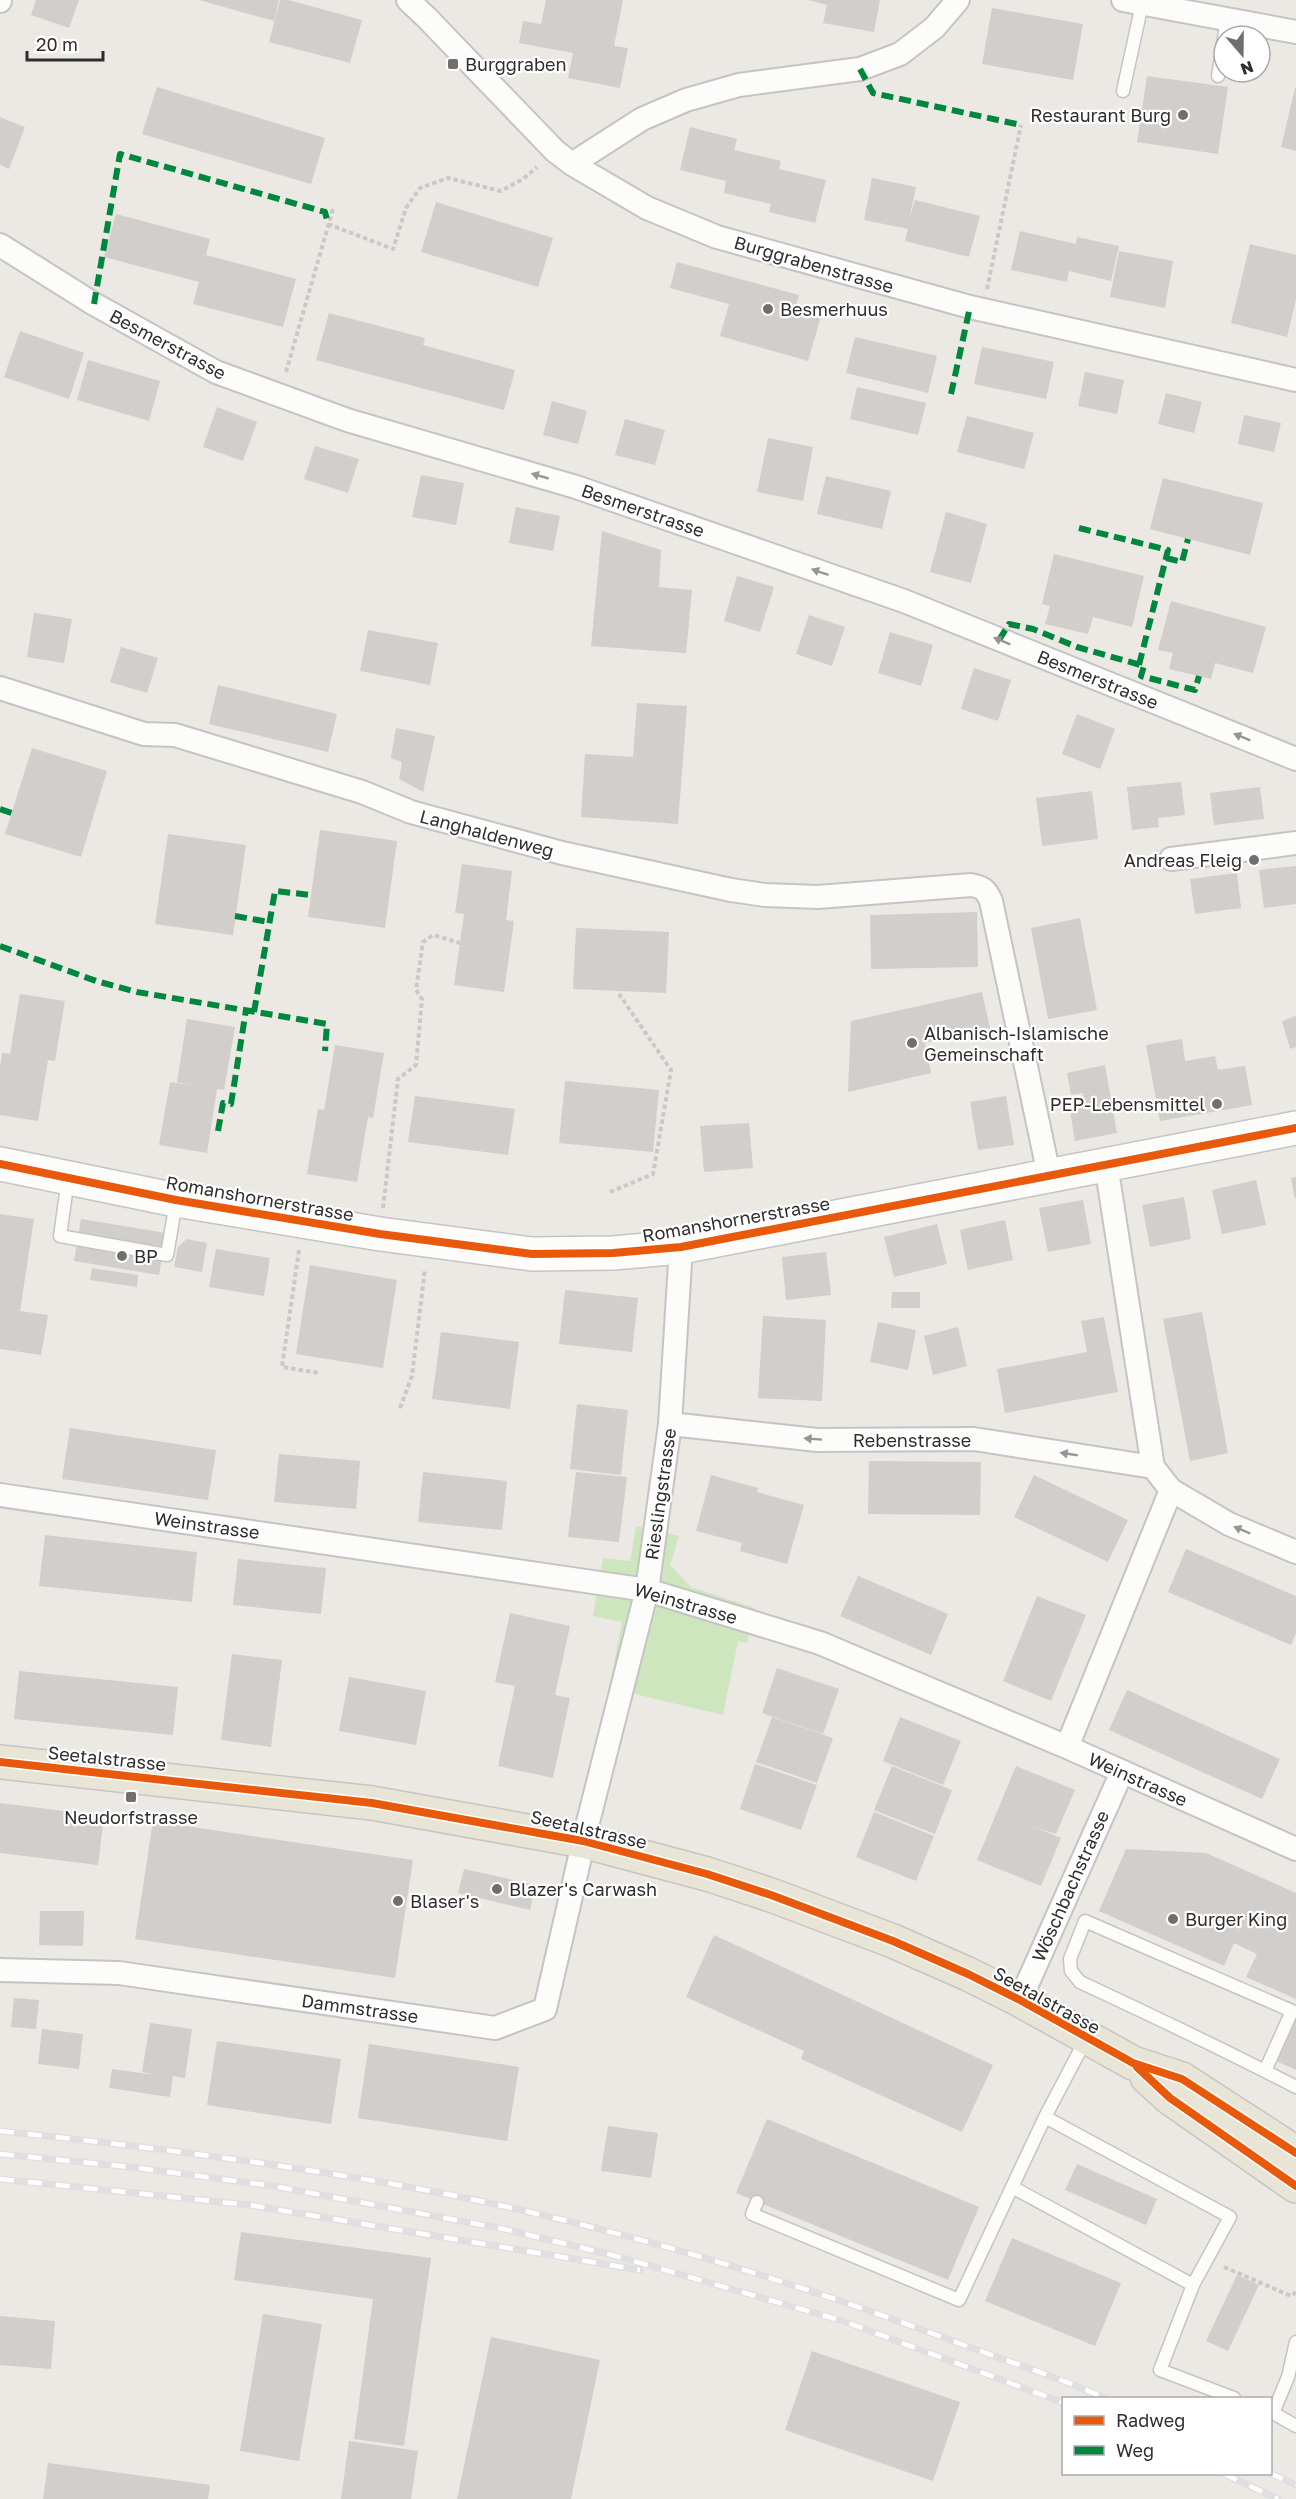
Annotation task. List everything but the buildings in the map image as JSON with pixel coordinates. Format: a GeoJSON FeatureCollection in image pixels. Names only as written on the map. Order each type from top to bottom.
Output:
{"type":"FeatureCollection","features":[{"type":"Feature","properties":{"kind":"main road","name":"Seetalstrasse"},"geometry":{"type":"LineString","coordinates":[[0,1762],[372,1803],[583,1841],[707,1874],[771,1895],[893,1941],[1020,2000],[1132,2063],[1182,2079],[1296,2153]]}},
{"type":"Feature","properties":{"kind":"main road","name":"Seetalstrasse"},"geometry":{"type":"LineString","coordinates":[[1132,2063],[1170,2098],[1296,2186]]}},
{"type":"Feature","properties":{"kind":"street","name":"Burggrabenstrasse"},"geometry":{"type":"LineString","coordinates":[[408,0],[564,157],[647,208],[717,237],[983,310],[1296,380]]}},
{"type":"Feature","properties":{"kind":"street"},"geometry":{"type":"LineString","coordinates":[[564,157],[686,100],[739,85],[860,69],[900,54],[934,28],[958,0]]}},
{"type":"Feature","properties":{"kind":"street"},"geometry":{"type":"LineString","coordinates":[[1133,2],[1296,32]]}},
{"type":"Feature","properties":{"kind":"street","name":"Besmerstrasse"},"geometry":{"type":"LineString","coordinates":[[0,245],[94,304],[216,372],[347,420],[576,487],[904,601],[1296,759]]}},
{"type":"Feature","properties":{"kind":"street","name":"Langhaldenweg"},"geometry":{"type":"LineString","coordinates":[[0,688],[144,734],[175,735],[197,741],[362,792],[421,815],[562,853],[731,890],[765,895],[818,897],[971,885],[981,887],[987,891],[991,901],[1049,1175]]}},
{"type":"Feature","properties":{"kind":"street"},"geometry":{"type":"LineString","coordinates":[[1171,859],[1296,843]]}},
{"type":"Feature","properties":{"kind":"street","name":"Romanshornerstrasse"},"geometry":{"type":"LineString","coordinates":[[0,1164],[176,1200],[380,1234],[532,1254],[613,1253],[681,1247],[1296,1128]]}},
{"type":"Feature","properties":{"kind":"street"},"geometry":{"type":"LineString","coordinates":[[1106,1164],[1153,1467],[1171,1490],[1229,1524],[1296,1552]]}},
{"type":"Feature","properties":{"kind":"street","name":"Rieslingstrasse"},"geometry":{"type":"LineString","coordinates":[[583,1841],[647,1590],[670,1424],[681,1247]]}},
{"type":"Feature","properties":{"kind":"street","name":"Rebenstrasse"},"geometry":{"type":"LineString","coordinates":[[670,1424],[817,1440],[975,1438],[1153,1467]]}},
{"type":"Feature","properties":{"kind":"street"},"geometry":{"type":"LineString","coordinates":[[1067,1747],[1171,1490]]}},
{"type":"Feature","properties":{"kind":"street","name":"Weinstrasse"},"geometry":{"type":"LineString","coordinates":[[0,1495],[647,1590],[820,1643],[1067,1747],[1296,1849]]}},
{"type":"Feature","properties":{"kind":"street","name":"Wöschbachstrasse"},"geometry":{"type":"LineString","coordinates":[[1020,2000],[1122,1772]]}},
{"type":"Feature","properties":{"kind":"street","name":"Dammstrasse"},"geometry":{"type":"LineString","coordinates":[[0,1970],[119,1973],[495,2028],[544,2009],[583,1841]]}},
{"type":"Feature","properties":{"kind":"lane"},"geometry":{"type":"LineString","coordinates":[[1123,91],[1133,2]]}},
{"type":"Feature","properties":{"kind":"lane"},"geometry":{"type":"LineString","coordinates":[[1226,24],[1227,19]]}},
{"type":"Feature","properties":{"kind":"lane"},"geometry":{"type":"LineString","coordinates":[[69,1178],[60,1236],[167,1255],[176,1200]]}},
{"type":"Feature","properties":{"kind":"lane"},"geometry":{"type":"LineString","coordinates":[[1265,2071],[1292,2011],[1085,1922],[1070,1959],[1071,1971],[1080,1982],[1202,2038],[1265,2071],[1296,2087]]}},
{"type":"Feature","properties":{"kind":"lane"},"geometry":{"type":"LineString","coordinates":[[758,2202],[752,2214],[959,2301],[1045,2117],[1086,2039]]}},
{"type":"Feature","properties":{"kind":"lane"},"geometry":{"type":"LineString","coordinates":[[1045,2117],[1230,2217],[1193,2285],[1160,2370],[1231,2397]]}},
{"type":"Feature","properties":{"kind":"lane"},"geometry":{"type":"LineString","coordinates":[[1012,2187],[1193,2285]]}},
{"type":"Feature","properties":{"kind":"lane"},"geometry":{"type":"LineString","coordinates":[[1296,2342],[1292,2373],[1272,2413],[1296,2426]]}},
{"type":"Feature","properties":{"kind":"path"},"geometry":{"type":"LineString","coordinates":[[983,310],[1021,125]]}},
{"type":"Feature","properties":{"kind":"path"},"geometry":{"type":"LineString","coordinates":[[328,224],[393,249],[406,208],[420,188],[448,178],[501,190],[564,157]]}},
{"type":"Feature","properties":{"kind":"path"},"geometry":{"type":"LineString","coordinates":[[288,367],[333,209]]}},
{"type":"Feature","properties":{"kind":"path"},"geometry":{"type":"LineString","coordinates":[[383,1211],[398,1079],[416,1065],[422,999],[416,990],[423,942],[433,935],[460,944]]}},
{"type":"Feature","properties":{"kind":"path"},"geometry":{"type":"LineString","coordinates":[[610,1192],[653,1174],[672,1070],[619,994]]}},
{"type":"Feature","properties":{"kind":"path"},"geometry":{"type":"LineString","coordinates":[[299,1250],[282,1367],[318,1373]]}},
{"type":"Feature","properties":{"kind":"path"},"geometry":{"type":"LineString","coordinates":[[400,1408],[412,1376],[426,1259]]}},
{"type":"Feature","properties":{"kind":"path"},"geometry":{"type":"LineString","coordinates":[[1206,2260],[1291,2296],[1296,2292]]}},
{"type":"Feature","properties":{"kind":"green space"},"geometry":{"type":"Polygon","coordinates":[[[636,1526],[679,1536],[670,1565],[691,1587],[755,1608],[747,1643],[738,1641],[723,1715],[609,1688],[622,1622],[593,1616],[603,1558],[630,1561],[636,1526]]]}},
{"type":"Feature","properties":{"kind":"railway"},"geometry":{"type":"LineString","coordinates":[[0,2131],[188,2153],[328,2173],[448,2194],[521,2210],[666,2247],[810,2291],[1067,2382],[1103,2397]]}},
{"type":"Feature","properties":{"kind":"railway"},"geometry":{"type":"LineString","coordinates":[[0,2154],[131,2167],[273,2186],[504,2229],[616,2256],[843,2321],[1062,2402]]}},
{"type":"Feature","properties":{"kind":"railway"},"geometry":{"type":"LineString","coordinates":[[0,2179],[249,2205],[640,2270]]}},
{"type":"Feature","properties":{"kind":"railway"},"geometry":{"type":"LineString","coordinates":[[1272,2474],[1296,2485]]}},
{"type":"Feature","properties":{"kind":"railway"},"geometry":{"type":"LineString","coordinates":[[1226,2475],[1278,2499]]}},
{"type":"Feature","properties":{"kind":"marked path"},"geometry":{"type":"LineString","coordinates":[[860,69],[873,93],[1021,125]]}},
{"type":"Feature","properties":{"kind":"marked path"},"geometry":{"type":"LineString","coordinates":[[94,304],[120,154],[325,212],[328,224]]}},
{"type":"Feature","properties":{"kind":"marked path"},"geometry":{"type":"LineString","coordinates":[[951,394],[970,307]]}},
{"type":"Feature","properties":{"kind":"marked path"},"geometry":{"type":"LineString","coordinates":[[1079,528],[1168,550],[1139,665]]}},
{"type":"Feature","properties":{"kind":"marked path"},"geometry":{"type":"LineString","coordinates":[[1166,558],[1182,562],[1188,539]]}},
{"type":"Feature","properties":{"kind":"marked path"},"geometry":{"type":"LineString","coordinates":[[999,640],[1009,624],[1033,629],[1077,647],[1144,666],[1141,676],[1195,690],[1199,676]]}},
{"type":"Feature","properties":{"kind":"marked path"},"geometry":{"type":"LineString","coordinates":[[0,809],[12,813]]}},
{"type":"Feature","properties":{"kind":"marked path"},"geometry":{"type":"LineString","coordinates":[[254,1012],[275,891],[311,895]]}},
{"type":"Feature","properties":{"kind":"marked path"},"geometry":{"type":"LineString","coordinates":[[235,916],[269,922]]}},
{"type":"Feature","properties":{"kind":"marked path"},"geometry":{"type":"LineString","coordinates":[[0,946],[96,981],[137,992],[327,1024],[325,1051]]}},
{"type":"Feature","properties":{"kind":"marked path"},"geometry":{"type":"LineString","coordinates":[[218,1131],[223,1103],[231,1104],[246,1010]]}},
{"type":"Feature","properties":{"kind":"cycle path"},"geometry":{"type":"LineString","coordinates":[[0,1164],[176,1200],[380,1234],[532,1254],[613,1253],[681,1247],[1296,1128]]}},
{"type":"Feature","properties":{"kind":"cycle path"},"geometry":{"type":"LineString","coordinates":[[0,1762],[372,1803],[583,1841],[707,1874],[771,1895],[893,1941],[968,1974],[1020,2000],[1133,2063],[1182,2079],[1296,2153]]}},
{"type":"Feature","properties":{"kind":"cycle path"},"geometry":{"type":"LineString","coordinates":[[1137,2067],[1170,2098],[1296,2186]]}},
{"type":"Feature","properties":{"kind":"place","name":"Burggraben"},"geometry":{"type":"Point","coordinates":[453,64]}},
{"type":"Feature","properties":{"kind":"place","name":"Restaurant Burg"},"geometry":{"type":"Point","coordinates":[1183,115]}},
{"type":"Feature","properties":{"kind":"place","name":"Besmerhuus"},"geometry":{"type":"Point","coordinates":[768,309]}},
{"type":"Feature","properties":{"kind":"place","name":"Andreas Fleig"},"geometry":{"type":"Point","coordinates":[1254,860]}},
{"type":"Feature","properties":{"kind":"place","name":"Albanisch-Islamische Gemeinschaft"},"geometry":{"type":"Point","coordinates":[912,1043]}},
{"type":"Feature","properties":{"kind":"place","name":"PEP-Lebensmittel"},"geometry":{"type":"Point","coordinates":[1217,1104]}},
{"type":"Feature","properties":{"kind":"place","name":"BP"},"geometry":{"type":"Point","coordinates":[122,1256]}},
{"type":"Feature","properties":{"kind":"place","name":"Neudorfstrasse"},"geometry":{"type":"Point","coordinates":[131,1797]}},
{"type":"Feature","properties":{"kind":"place","name":"Blazer's Carwash"},"geometry":{"type":"Point","coordinates":[497,1889]}},
{"type":"Feature","properties":{"kind":"place","name":"Blaser's"},"geometry":{"type":"Point","coordinates":[398,1901]}},
{"type":"Feature","properties":{"kind":"place","name":"Burger King"},"geometry":{"type":"Point","coordinates":[1173,1919]}}]}
